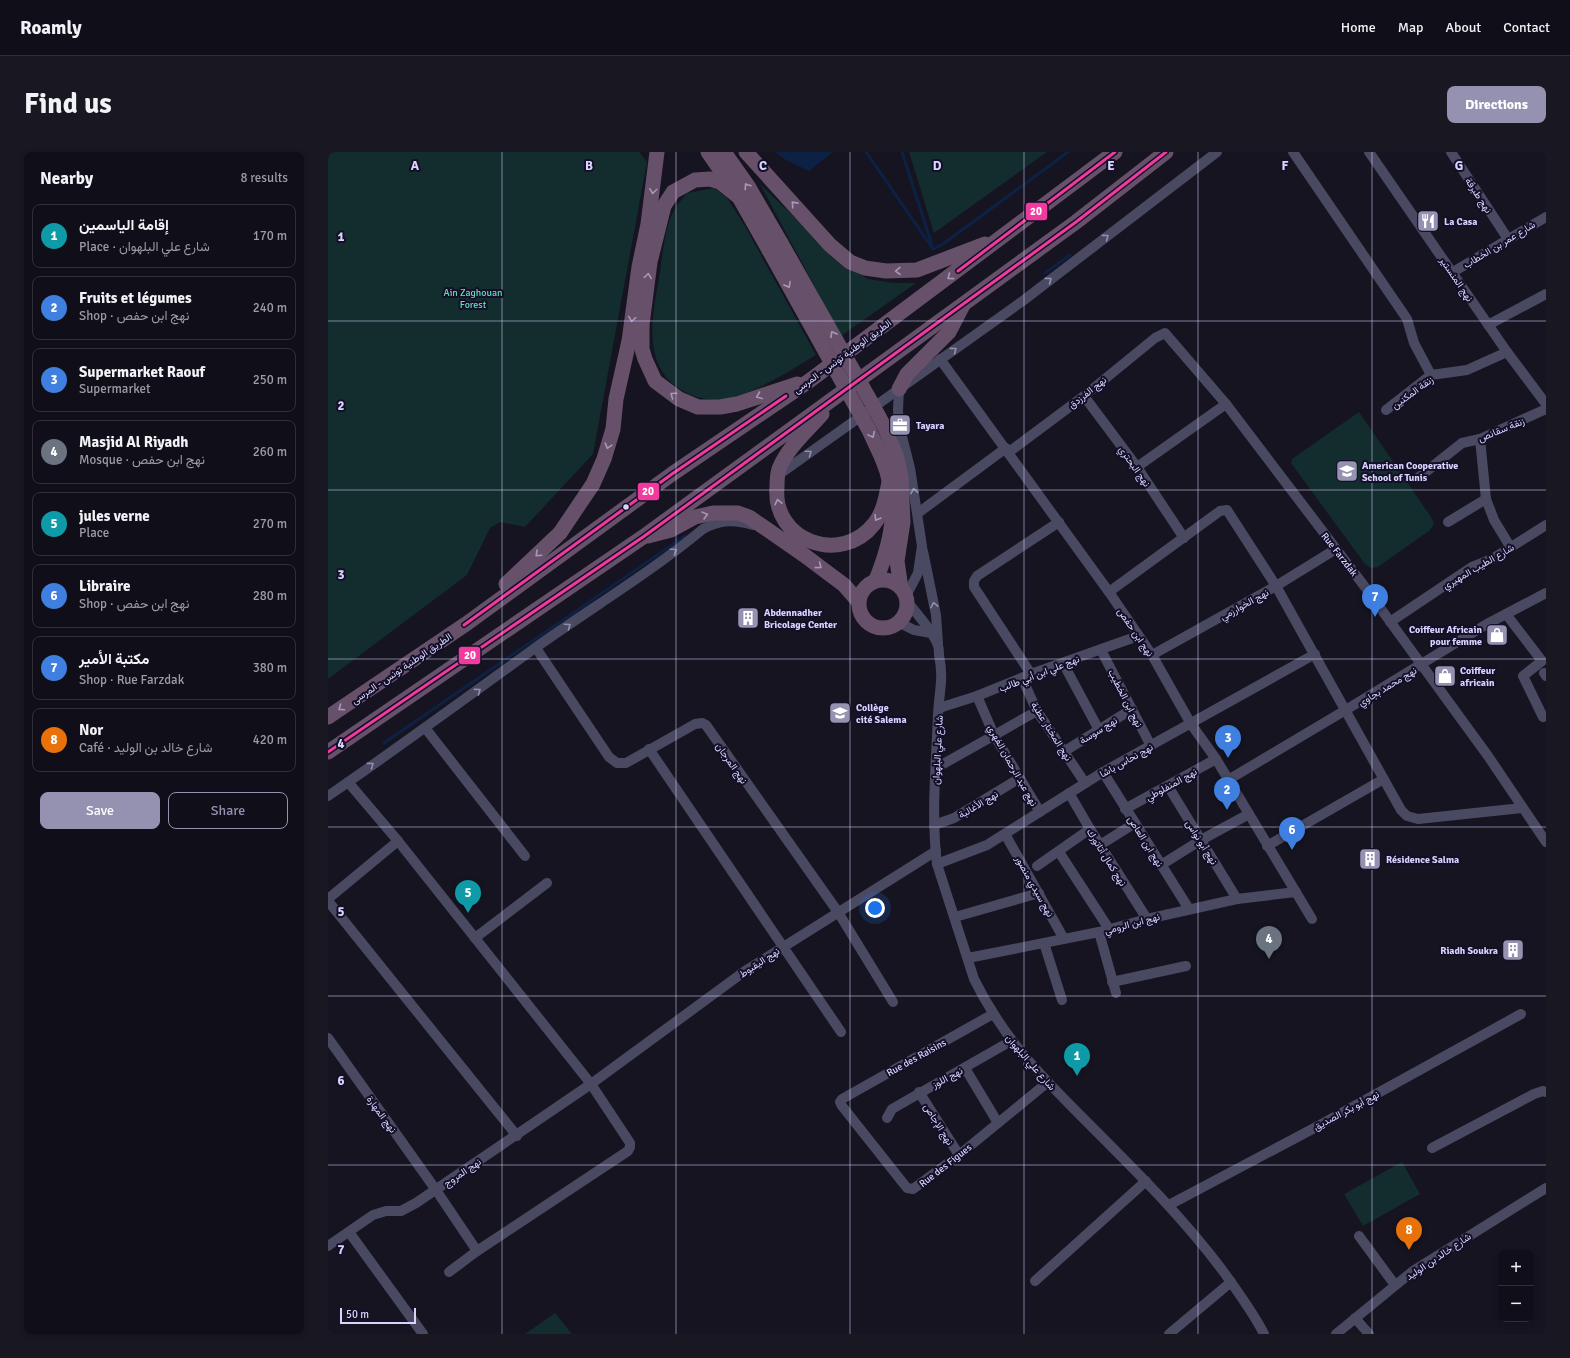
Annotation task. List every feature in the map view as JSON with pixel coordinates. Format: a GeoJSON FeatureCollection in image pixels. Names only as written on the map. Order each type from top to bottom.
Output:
{"type":"FeatureCollection","features":[{"type":"Feature","properties":{"kind":"highway"},"geometry":{"type":"LineString","coordinates":[[466,624],[494,594],[560,533],[593,484],[604,459],[613,429],[616,399],[629,341],[639,267],[648,224],[657,152]]}},
{"type":"Feature","properties":{"kind":"highway"},"geometry":{"type":"LineString","coordinates":[[708,152],[775,247],[872,402],[886,428],[889,456],[889,482],[881,512],[874,524],[863,534],[852,540],[836,545],[822,544],[803,538],[793,531],[788,525],[778,504],[777,476],[784,457],[835,398]]}},
{"type":"Feature","properties":{"kind":"highway"},"geometry":{"type":"LineString","coordinates":[[724,152],[748,186],[775,247]]}},
{"type":"Feature","properties":{"kind":"highway"},"geometry":{"type":"LineString","coordinates":[[746,152],[830,245],[850,262],[865,268],[886,271],[917,270],[1001,239]]}},
{"type":"Feature","properties":{"kind":"highway","name":"الطريق الوطنية تونس - المرسى"},"geometry":{"type":"LineString","coordinates":[[328,717],[466,624],[672,474],[809,381],[1001,239],[1115,152]]}},
{"type":"Feature","properties":{"kind":"highway"},"geometry":{"type":"LineString","coordinates":[[328,752],[643,537],[1076,222],[1166,152]]}},
{"type":"Feature","properties":{"kind":"highway"},"geometry":{"type":"LineString","coordinates":[[739,197],[720,182],[710,179],[695,180],[673,192],[664,206],[650,262],[642,325],[642,349],[650,372],[655,381],[679,399],[698,407],[709,408],[737,404],[765,393],[809,381]]}},
{"type":"Feature","properties":{"kind":"highway"},"geometry":{"type":"LineString","coordinates":[[899,389],[907,374],[949,332],[964,302]]}},
{"type":"Feature","properties":{"kind":"highway"},"geometry":{"type":"LineString","coordinates":[[889,456],[901,476],[903,522],[897,561],[905,595],[904,617],[898,622],[885,628],[871,626],[859,611],[858,601],[864,588],[876,580],[885,579],[894,582],[905,595]]}},
{"type":"Feature","properties":{"kind":"highway"},"geometry":{"type":"LineString","coordinates":[[876,580],[885,556],[892,524],[893,490],[889,482]]}},
{"type":"Feature","properties":{"kind":"highway"},"geometry":{"type":"LineString","coordinates":[[643,537],[653,536],[671,530],[695,517],[713,512],[738,513],[749,517],[844,585],[858,601]]}},
{"type":"Feature","properties":{"kind":"street"},"geometry":{"type":"LineString","coordinates":[[777,476],[1024,300],[1217,152]]}},
{"type":"Feature","properties":{"kind":"street"},"geometry":{"type":"LineString","coordinates":[[1293,152],[1407,319],[1414,343],[1431,375]]}},
{"type":"Feature","properties":{"kind":"street","name":"نهج المنستير"},"geometry":{"type":"LineString","coordinates":[[1370,152],[1488,325],[1546,404]]}},
{"type":"Feature","properties":{"kind":"street","name":"نهج طبرقة"},"geometry":{"type":"LineString","coordinates":[[1451,152],[1508,239]]}},
{"type":"Feature","properties":{"kind":"street","name":"شارع عمر بن الخطاب"},"geometry":{"type":"LineString","coordinates":[[1452,272],[1546,217]]}},
{"type":"Feature","properties":{"kind":"street"},"geometry":{"type":"LineString","coordinates":[[1488,325],[1546,294]]}},
{"type":"Feature","properties":{"kind":"street","name":"نهج الفرزدق"},"geometry":{"type":"LineString","coordinates":[[918,513],[1084,396],[1155,338],[1165,333]]}},
{"type":"Feature","properties":{"kind":"street","name":"Rue Farzdak"},"geometry":{"type":"LineString","coordinates":[[1165,333],[1226,404],[1336,549],[1488,756],[1546,842]]}},
{"type":"Feature","properties":{"kind":"street","name":"زنقة المكنين"},"geometry":{"type":"LineString","coordinates":[[1386,410],[1431,375],[1467,370],[1507,352]]}},
{"type":"Feature","properties":{"kind":"street","name":"نهج ابن حفص"},"geometry":{"type":"LineString","coordinates":[[940,359],[1059,522],[1152,655],[1191,724],[1216,759],[1312,918]]}},
{"type":"Feature","properties":{"kind":"street"},"geometry":{"type":"LineString","coordinates":[[899,389],[899,425],[907,453],[918,513],[922,546],[936,615],[938,644]]}},
{"type":"Feature","properties":{"kind":"street","name":"نهج البحتري"},"geometry":{"type":"LineString","coordinates":[[1084,396],[1138,467],[1184,538]]}},
{"type":"Feature","properties":{"kind":"street"},"geometry":{"type":"LineString","coordinates":[[1138,467],[1226,404]]}},
{"type":"Feature","properties":{"kind":"street","name":"زنقة سقانص"},"geometry":{"type":"LineString","coordinates":[[1418,478],[1462,443],[1480,439],[1546,409]]}},
{"type":"Feature","properties":{"kind":"street"},"geometry":{"type":"LineString","coordinates":[[1480,439],[1486,500],[1494,520],[1511,548]]}},
{"type":"Feature","properties":{"kind":"street"},"geometry":{"type":"LineString","coordinates":[[1448,522],[1486,500]]}},
{"type":"Feature","properties":{"kind":"street"},"geometry":{"type":"LineString","coordinates":[[1109,592],[1220,511],[1226,510],[1276,586],[1315,654],[1382,780],[1401,810],[1407,816],[1418,819],[1522,808]]}},
{"type":"Feature","properties":{"kind":"street"},"geometry":{"type":"LineString","coordinates":[[328,796],[388,752],[426,729],[536,648],[713,524],[720,521],[734,521],[766,530]]}},
{"type":"Feature","properties":{"kind":"street","name":"نهج المختار عطية"},"geometry":{"type":"LineString","coordinates":[[1059,522],[977,576],[974,581],[974,587],[1026,676],[1037,711],[1085,783]]}},
{"type":"Feature","properties":{"kind":"street","name":"شارع الطيب المهيري"},"geometry":{"type":"LineString","coordinates":[[1390,622],[1472,567],[1492,559],[1546,525]]}},
{"type":"Feature","properties":{"kind":"street"},"geometry":{"type":"LineString","coordinates":[[922,546],[918,573],[905,595],[931,633]]}},
{"type":"Feature","properties":{"kind":"street","name":"نهج الخوارزمي"},"geometry":{"type":"LineString","coordinates":[[1152,655],[1276,586],[1336,549]]}},
{"type":"Feature","properties":{"kind":"street","name":"نهج محمد بجاوي"},"geometry":{"type":"LineString","coordinates":[[1228,780],[1506,614],[1546,593]]}},
{"type":"Feature","properties":{"kind":"street"},"geometry":{"type":"LineString","coordinates":[[1506,614],[1544,659],[1523,676],[1543,717]]}},
{"type":"Feature","properties":{"kind":"street"},"geometry":{"type":"LineString","coordinates":[[898,622],[914,630],[931,633]]}},
{"type":"Feature","properties":{"kind":"street","name":"شارع علي البلهوان"},"geometry":{"type":"LineString","coordinates":[[931,633],[938,644],[943,674],[939,708],[934,825],[937,864],[974,979],[993,1014],[1011,1041],[1048,1082],[1169,1205],[1204,1246],[1231,1282],[1264,1332]]}},
{"type":"Feature","properties":{"kind":"street","name":"نهج علي ابن أبي طالب"},"geometry":{"type":"LineString","coordinates":[[939,708],[977,696],[1063,662],[1102,650],[1138,636]]}},
{"type":"Feature","properties":{"kind":"street","name":"نهج المرجان"},"geometry":{"type":"LineString","coordinates":[[536,648],[609,757],[617,763],[626,763],[694,724],[702,723],[706,725],[838,912],[894,1002]]}},
{"type":"Feature","properties":{"kind":"street","name":"نهج ابن الخطيب"},"geometry":{"type":"LineString","coordinates":[[1102,650],[1151,746]]}},
{"type":"Feature","properties":{"kind":"street","name":"نهج نحاس باشا"},"geometry":{"type":"LineString","coordinates":[[937,864],[988,846],[1102,772],[1315,654]]}},
{"type":"Feature","properties":{"kind":"street"},"geometry":{"type":"LineString","coordinates":[[1063,662],[1098,730]]}},
{"type":"Feature","properties":{"kind":"street","name":"نهج عبد الرحمان الفهري"},"geometry":{"type":"LineString","coordinates":[[977,696],[994,735],[1040,812]]}},
{"type":"Feature","properties":{"kind":"street","name":"نهج سوسة"},"geometry":{"type":"LineString","coordinates":[[1065,751],[1132,709]]}},
{"type":"Feature","properties":{"kind":"street"},"geometry":{"type":"LineString","coordinates":[[936,768],[1037,711]]}},
{"type":"Feature","properties":{"kind":"street"},"geometry":{"type":"LineString","coordinates":[[426,729],[525,856]]}},
{"type":"Feature","properties":{"kind":"street"},"geometry":{"type":"LineString","coordinates":[[649,749],[841,1032]]}},
{"type":"Feature","properties":{"kind":"street","name":"نهج المنفلوطي"},"geometry":{"type":"LineString","coordinates":[[1125,809],[1216,759]]}},
{"type":"Feature","properties":{"kind":"street","name":"نهج ابن العاص"},"geometry":{"type":"LineString","coordinates":[[1102,772],[1189,909]]}},
{"type":"Feature","properties":{"kind":"street","name":"نهج الأغالبة"},"geometry":{"type":"LineString","coordinates":[[934,825],[954,818],[1020,778]]}},
{"type":"Feature","properties":{"kind":"street"},"geometry":{"type":"LineString","coordinates":[[1268,846],[1382,780]]}},
{"type":"Feature","properties":{"kind":"street"},"geometry":{"type":"LineString","coordinates":[[348,782],[398,841],[591,1084],[630,1142],[628,1151],[477,1251],[449,1272]]}},
{"type":"Feature","properties":{"kind":"street","name":"نهج أبو نواس"},"geometry":{"type":"LineString","coordinates":[[1168,786],[1237,898]]}},
{"type":"Feature","properties":{"kind":"street","name":"نهج كمال أتاتورك"},"geometry":{"type":"LineString","coordinates":[[1069,793],[1147,919]]}},
{"type":"Feature","properties":{"kind":"street"},"geometry":{"type":"LineString","coordinates":[[1161,865],[1201,840],[1249,814]]}},
{"type":"Feature","properties":{"kind":"street"},"geometry":{"type":"LineString","coordinates":[[1100,845],[1135,823]]}},
{"type":"Feature","properties":{"kind":"street"},"geometry":{"type":"LineString","coordinates":[[1037,866],[1090,829]]}},
{"type":"Feature","properties":{"kind":"street","name":"نهج سيدي منصور"},"geometry":{"type":"LineString","coordinates":[[1005,834],[1064,939]]}},
{"type":"Feature","properties":{"kind":"street"},"geometry":{"type":"LineString","coordinates":[[398,841],[328,900],[516,1136]]}},
{"type":"Feature","properties":{"kind":"street","name":"نهج اليقبوط"},"geometry":{"type":"LineString","coordinates":[[591,1084],[745,971],[936,851]]}},
{"type":"Feature","properties":{"kind":"street"},"geometry":{"type":"LineString","coordinates":[[1059,852],[1109,929]]}},
{"type":"Feature","properties":{"kind":"street"},"geometry":{"type":"LineString","coordinates":[[475,938],[548,883]]}},
{"type":"Feature","properties":{"kind":"street","name":"نهج ابن الرومي"},"geometry":{"type":"LineString","coordinates":[[968,958],[1099,932],[1237,898],[1296,892]]}},
{"type":"Feature","properties":{"kind":"street"},"geometry":{"type":"LineString","coordinates":[[955,917],[1039,893]]}},
{"type":"Feature","properties":{"kind":"street"},"geometry":{"type":"LineString","coordinates":[[1099,932],[1116,993]]}},
{"type":"Feature","properties":{"kind":"street"},"geometry":{"type":"LineString","coordinates":[[1044,943],[1062,1000]]}},
{"type":"Feature","properties":{"kind":"street"},"geometry":{"type":"LineString","coordinates":[[1112,982],[1186,966]]}},
{"type":"Feature","properties":{"kind":"street","name":"Rue des Raisins"},"geometry":{"type":"LineString","coordinates":[[840,1102],[842,1099],[993,1014]]}},
{"type":"Feature","properties":{"kind":"street","name":"نهج أبو بكر الصديق"},"geometry":{"type":"LineString","coordinates":[[1169,1205],[1521,1014]]}},
{"type":"Feature","properties":{"kind":"street","name":"نهج المهارة"},"geometry":{"type":"LineString","coordinates":[[328,1038],[436,1190],[477,1251]]}},
{"type":"Feature","properties":{"kind":"street","name":"نهج اللوز"},"geometry":{"type":"LineString","coordinates":[[887,1118],[892,1109],[919,1092],[965,1068],[1011,1041]]}},
{"type":"Feature","properties":{"kind":"street"},"geometry":{"type":"LineString","coordinates":[[965,1068],[998,1123]]}},
{"type":"Feature","properties":{"kind":"street","name":"Rue des Figues"},"geometry":{"type":"LineString","coordinates":[[840,1102],[907,1188],[913,1189],[959,1155],[1048,1082]]}},
{"type":"Feature","properties":{"kind":"street","name":"نهج المروج"},"geometry":{"type":"LineString","coordinates":[[328,1246],[373,1215],[386,1211],[395,1212],[406,1209],[591,1084]]}},
{"type":"Feature","properties":{"kind":"street"},"geometry":{"type":"LineString","coordinates":[[1432,1148],[1534,1094],[1543,1091],[1546,1092]]}},
{"type":"Feature","properties":{"kind":"street","name":"نهج الإجاص"},"geometry":{"type":"LineString","coordinates":[[919,1092],[959,1155]]}},
{"type":"Feature","properties":{"kind":"street"},"geometry":{"type":"LineString","coordinates":[[1035,1281],[1146,1181]]}},
{"type":"Feature","properties":{"kind":"street","name":"شارع خالد بن الوليد"},"geometry":{"type":"LineString","coordinates":[[1336,1334],[1413,1271],[1455,1243],[1546,1188]]}},
{"type":"Feature","properties":{"kind":"street"},"geometry":{"type":"LineString","coordinates":[[349,1232],[423,1334]]}},
{"type":"Feature","properties":{"kind":"street"},"geometry":{"type":"LineString","coordinates":[[1359,1236],[1396,1285]]}},
{"type":"Feature","properties":{"kind":"street"},"geometry":{"type":"LineString","coordinates":[[1169,1334],[1231,1282]]}},
{"type":"Feature","properties":{"kind":"street"},"geometry":{"type":"LineString","coordinates":[[1355,1318],[1369,1334]]}},
{"type":"Feature","properties":{"kind":"green space","name":"Ain Zaghouan Forest"},"geometry":{"type":"Polygon","coordinates":[[[328,152],[639,152],[647,162],[593,454],[525,527],[500,522],[490,528],[467,575],[328,679],[328,152]]]}},
{"type":"Feature","properties":{"kind":"green space"},"geometry":{"type":"Polygon","coordinates":[[[909,152],[1047,152],[934,233],[909,152]]]}},
{"type":"Feature","properties":{"kind":"green space"},"geometry":{"type":"Polygon","coordinates":[[[760,184],[846,266],[868,279],[893,283],[916,283],[841,336],[760,184]]]}},
{"type":"Feature","properties":{"kind":"green space"},"geometry":{"type":"Polygon","coordinates":[[[714,188],[727,198],[745,226],[816,355],[756,389],[729,399],[716,400],[696,397],[671,383],[662,371],[656,358],[652,329],[655,299],[664,244],[672,215],[677,205],[687,193],[714,188]]]}},
{"type":"Feature","properties":{"kind":"green space"},"geometry":{"type":"Polygon","coordinates":[[[1359,412],[1431,517],[1434,524],[1430,530],[1378,567],[1371,568],[1365,564],[1291,463],[1292,459],[1359,412]]]}},
{"type":"Feature","properties":{"kind":"green space"},"geometry":{"type":"Polygon","coordinates":[[[1402,1162],[1420,1194],[1363,1226],[1344,1194],[1402,1162]]]}},
{"type":"Feature","properties":{"kind":"green space"},"geometry":{"type":"Polygon","coordinates":[[[555,1313],[572,1334],[525,1334],[555,1313]]]}},
{"type":"Feature","properties":{"kind":"water"},"geometry":{"type":"Polygon","coordinates":[[[775,152],[833,152],[809,171],[786,160],[775,152]]]}},
{"type":"Feature","properties":{"kind":"waterway"},"geometry":{"type":"LineString","coordinates":[[866,152],[933,249]]}},
{"type":"Feature","properties":{"kind":"waterway"},"geometry":{"type":"LineString","coordinates":[[902,152],[932,245]]}},
{"type":"Feature","properties":{"kind":"waterway"},"geometry":{"type":"LineString","coordinates":[[933,249],[943,244],[1068,152]]}},
{"type":"Feature","properties":{"kind":"waterway"},"geometry":{"type":"LineString","coordinates":[[1045,273],[1070,255]]}},
{"type":"Feature","properties":{"kind":"waterway"},"geometry":{"type":"LineString","coordinates":[[384,743],[685,536]]}},
{"type":"Feature","properties":{"kind":"transit line","name":"20"},"geometry":{"type":"LineString","coordinates":[[958,271],[1115,152]]}},
{"type":"Feature","properties":{"kind":"transit line","name":"20"},"geometry":{"type":"LineString","coordinates":[[328,752],[643,537],[1076,222],[1166,152]]}},
{"type":"Feature","properties":{"kind":"transit line","name":"20"},"geometry":{"type":"LineString","coordinates":[[464,625],[672,474],[786,396]]}},
{"type":"Feature","properties":{"kind":"place","name":"La Casa"},"geometry":{"type":"Point","coordinates":[1428,221]}},
{"type":"Feature","properties":{"kind":"place","name":"Tayara"},"geometry":{"type":"Point","coordinates":[900,425]}},
{"type":"Feature","properties":{"kind":"place","name":"American Cooperative School of Tunis"},"geometry":{"type":"Point","coordinates":[1347,471]}},
{"type":"Feature","properties":{"kind":"place","name":"مكتبة الأمير"},"geometry":{"type":"Point","coordinates":[1375,617]}},
{"type":"Feature","properties":{"kind":"place","name":"Abdennadher Bricolage Center"},"geometry":{"type":"Point","coordinates":[748,618]}},
{"type":"Feature","properties":{"kind":"place","name":"Coiffeur Africain pour femme"},"geometry":{"type":"Point","coordinates":[1497,635]}},
{"type":"Feature","properties":{"kind":"place","name":"Coiffeur africain"},"geometry":{"type":"Point","coordinates":[1445,676]}},
{"type":"Feature","properties":{"kind":"place","name":"Collège cité Salema"},"geometry":{"type":"Point","coordinates":[840,713]}},
{"type":"Feature","properties":{"kind":"place","name":"Supermarket Raouf"},"geometry":{"type":"Point","coordinates":[1228,758]}},
{"type":"Feature","properties":{"kind":"place","name":"Fruits et légumes"},"geometry":{"type":"Point","coordinates":[1227,810]}},
{"type":"Feature","properties":{"kind":"place","name":"Libraire"},"geometry":{"type":"Point","coordinates":[1292,850]}},
{"type":"Feature","properties":{"kind":"place","name":"Résidence Salma"},"geometry":{"type":"Point","coordinates":[1370,859]}},
{"type":"Feature","properties":{"kind":"place","name":"jules verne"},"geometry":{"type":"Point","coordinates":[468,913]}},
{"type":"Feature","properties":{"kind":"place","name":"Riadh Soukra"},"geometry":{"type":"Point","coordinates":[1513,950]}},
{"type":"Feature","properties":{"kind":"place","name":"Masjid Al Riyadh"},"geometry":{"type":"Point","coordinates":[1269,959]}},
{"type":"Feature","properties":{"kind":"place","name":"إقامة الياسمين"},"geometry":{"type":"Point","coordinates":[1077,1076]}},
{"type":"Feature","properties":{"kind":"place","name":"Nor"},"geometry":{"type":"Point","coordinates":[1409,1250]}}]}
